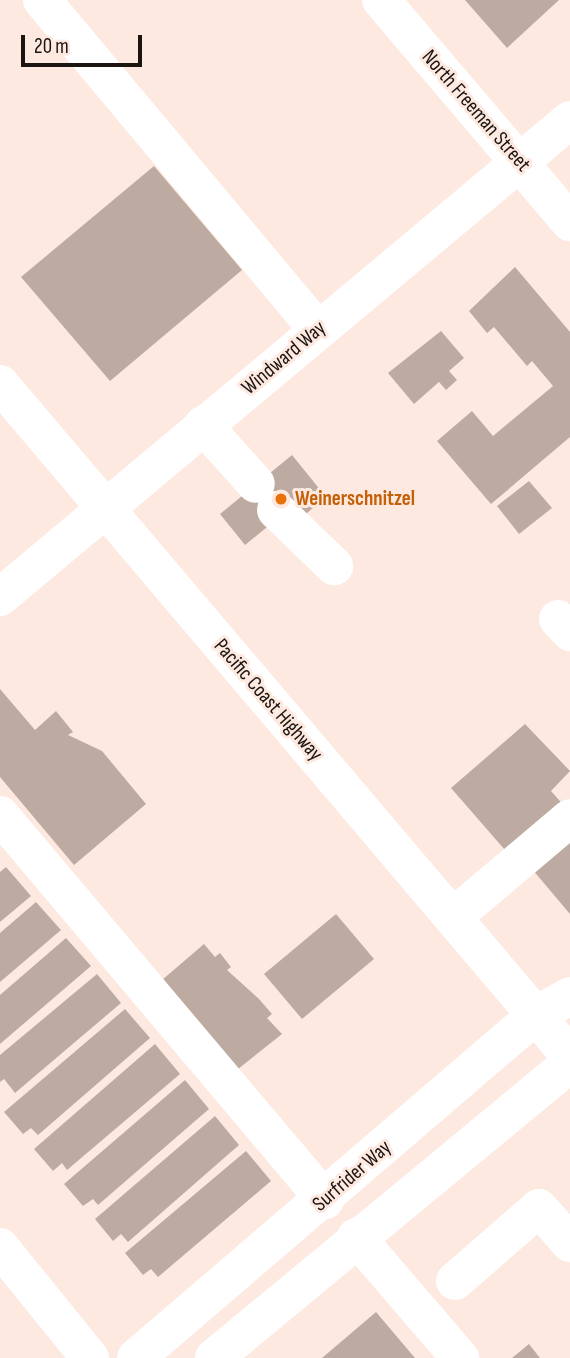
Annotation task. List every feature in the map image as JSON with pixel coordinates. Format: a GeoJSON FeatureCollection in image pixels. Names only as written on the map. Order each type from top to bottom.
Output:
{"type":"FeatureCollection","features":[{"type":"Feature","properties":{"kind":"main road"},"geometry":{"type":"LineString","coordinates":[[42,0],[317,329]]}},
{"type":"Feature","properties":{"kind":"main road","name":"North Freeman Street"},"geometry":{"type":"LineString","coordinates":[[381,0],[570,222]]}},
{"type":"Feature","properties":{"kind":"main road","name":"Windward Way"},"geometry":{"type":"LineString","coordinates":[[0,597],[103,508],[570,120]]}},
{"type":"Feature","properties":{"kind":"main road","name":"Pacific Coast Highway"},"geometry":{"type":"LineString","coordinates":[[0,384],[570,1055]]}},
{"type":"Feature","properties":{"kind":"main road"},"geometry":{"type":"LineString","coordinates":[[203,425],[266,497],[334,566]]}},
{"type":"Feature","properties":{"kind":"main road"},"geometry":{"type":"LineString","coordinates":[[0,815],[325,1200]]}},
{"type":"Feature","properties":{"kind":"main road"},"geometry":{"type":"LineString","coordinates":[[453,917],[570,818]]}},
{"type":"Feature","properties":{"kind":"main road","name":"Surfrider Way"},"geometry":{"type":"LineString","coordinates":[[136,1358],[325,1200],[536,1015],[570,996]]}},
{"type":"Feature","properties":{"kind":"main road"},"geometry":{"type":"LineString","coordinates":[[214,1358],[356,1237],[570,1063]]}},
{"type":"Feature","properties":{"kind":"main road"},"geometry":{"type":"LineString","coordinates":[[455,1280],[539,1208],[570,1243]]}},
{"type":"Feature","properties":{"kind":"main road"},"geometry":{"type":"LineString","coordinates":[[356,1237],[460,1358]]}},
{"type":"Feature","properties":{"kind":"main road"},"geometry":{"type":"LineString","coordinates":[[0,1248],[90,1358]]}},
{"type":"Feature","properties":{"kind":"building"},"geometry":{"type":"Polygon","coordinates":[[[465,0],[559,0],[507,48],[465,0]]]}},
{"type":"Feature","properties":{"kind":"building"},"geometry":{"type":"Polygon","coordinates":[[[154,166],[242,270],[110,381],[21,277],[154,166]]]}},
{"type":"Feature","properties":{"kind":"building"},"geometry":{"type":"Polygon","coordinates":[[[515,267],[570,332],[570,437],[491,504],[437,441],[472,411],[493,436],[553,386],[532,361],[527,366],[494,327],[487,333],[469,311],[515,267]]]}},
{"type":"Feature","properties":{"kind":"building"},"geometry":{"type":"Polygon","coordinates":[[[441,331],[464,358],[449,371],[457,380],[446,390],[439,382],[414,404],[388,373],[441,331]]]}},
{"type":"Feature","properties":{"kind":"building","name":"Weinerschnitzel"},"geometry":{"type":"Polygon","coordinates":[[[292,455],[326,497],[301,518],[272,523],[245,545],[220,514],[292,455]]]}},
{"type":"Feature","properties":{"kind":"building"},"geometry":{"type":"Polygon","coordinates":[[[529,481],[552,508],[519,534],[497,506],[529,481]]]}},
{"type":"Feature","properties":{"kind":"building"},"geometry":{"type":"Polygon","coordinates":[[[0,689],[35,730],[56,711],[73,732],[68,735],[102,751],[146,804],[74,865],[0,777],[0,689]]]}},
{"type":"Feature","properties":{"kind":"building"},"geometry":{"type":"Polygon","coordinates":[[[525,724],[570,771],[551,791],[567,809],[512,858],[451,788],[525,724]]]}},
{"type":"Feature","properties":{"kind":"building"},"geometry":{"type":"Polygon","coordinates":[[[570,838],[570,914],[532,869],[570,838]]]}},
{"type":"Feature","properties":{"kind":"building"},"geometry":{"type":"Polygon","coordinates":[[[6,867],[31,896],[0,922],[0,872],[6,867]]]}},
{"type":"Feature","properties":{"kind":"building"},"geometry":{"type":"Polygon","coordinates":[[[36,902],[61,930],[0,982],[0,933],[36,902]]]}},
{"type":"Feature","properties":{"kind":"building"},"geometry":{"type":"Polygon","coordinates":[[[336,914],[374,959],[302,1019],[264,974],[336,914]]]}},
{"type":"Feature","properties":{"kind":"building"},"geometry":{"type":"Polygon","coordinates":[[[66,938],[91,966],[0,1044],[0,995],[66,938]]]}},
{"type":"Feature","properties":{"kind":"building"},"geometry":{"type":"Polygon","coordinates":[[[204,944],[215,957],[220,953],[231,967],[227,970],[272,1014],[267,1018],[282,1034],[238,1069],[162,980],[204,944]]]}},
{"type":"Feature","properties":{"kind":"building"},"geometry":{"type":"Polygon","coordinates":[[[97,974],[121,1003],[15,1093],[4,1079],[0,1082],[0,1055],[97,974]]]}},
{"type":"Feature","properties":{"kind":"building"},"geometry":{"type":"Polygon","coordinates":[[[125,1009],[150,1038],[38,1135],[31,1128],[23,1134],[4,1112],[125,1009]]]}},
{"type":"Feature","properties":{"kind":"building"},"geometry":{"type":"Polygon","coordinates":[[[155,1044],[180,1074],[67,1170],[62,1163],[53,1171],[34,1149],[155,1044]]]}},
{"type":"Feature","properties":{"kind":"building"},"geometry":{"type":"Polygon","coordinates":[[[185,1080],[209,1109],[98,1205],[93,1199],[83,1206],[64,1184],[185,1080]]]}},
{"type":"Feature","properties":{"kind":"building"},"geometry":{"type":"Polygon","coordinates":[[[215,1116],[239,1145],[128,1242],[121,1234],[113,1241],[95,1219],[215,1116]]]}},
{"type":"Feature","properties":{"kind":"building"},"geometry":{"type":"Polygon","coordinates":[[[246,1151],[271,1181],[158,1277],[151,1269],[143,1275],[125,1253],[246,1151]]]}},
{"type":"Feature","properties":{"kind":"building"},"geometry":{"type":"Polygon","coordinates":[[[376,1312],[415,1358],[322,1358],[376,1312]]]}},
{"type":"Feature","properties":{"kind":"building"},"geometry":{"type":"Polygon","coordinates":[[[529,1344],[540,1358],[512,1358],[529,1344]]]}},
{"type":"Feature","properties":{"kind":"place","name":"Weinerschnitzel"},"geometry":{"type":"Point","coordinates":[281,499]}}]}
